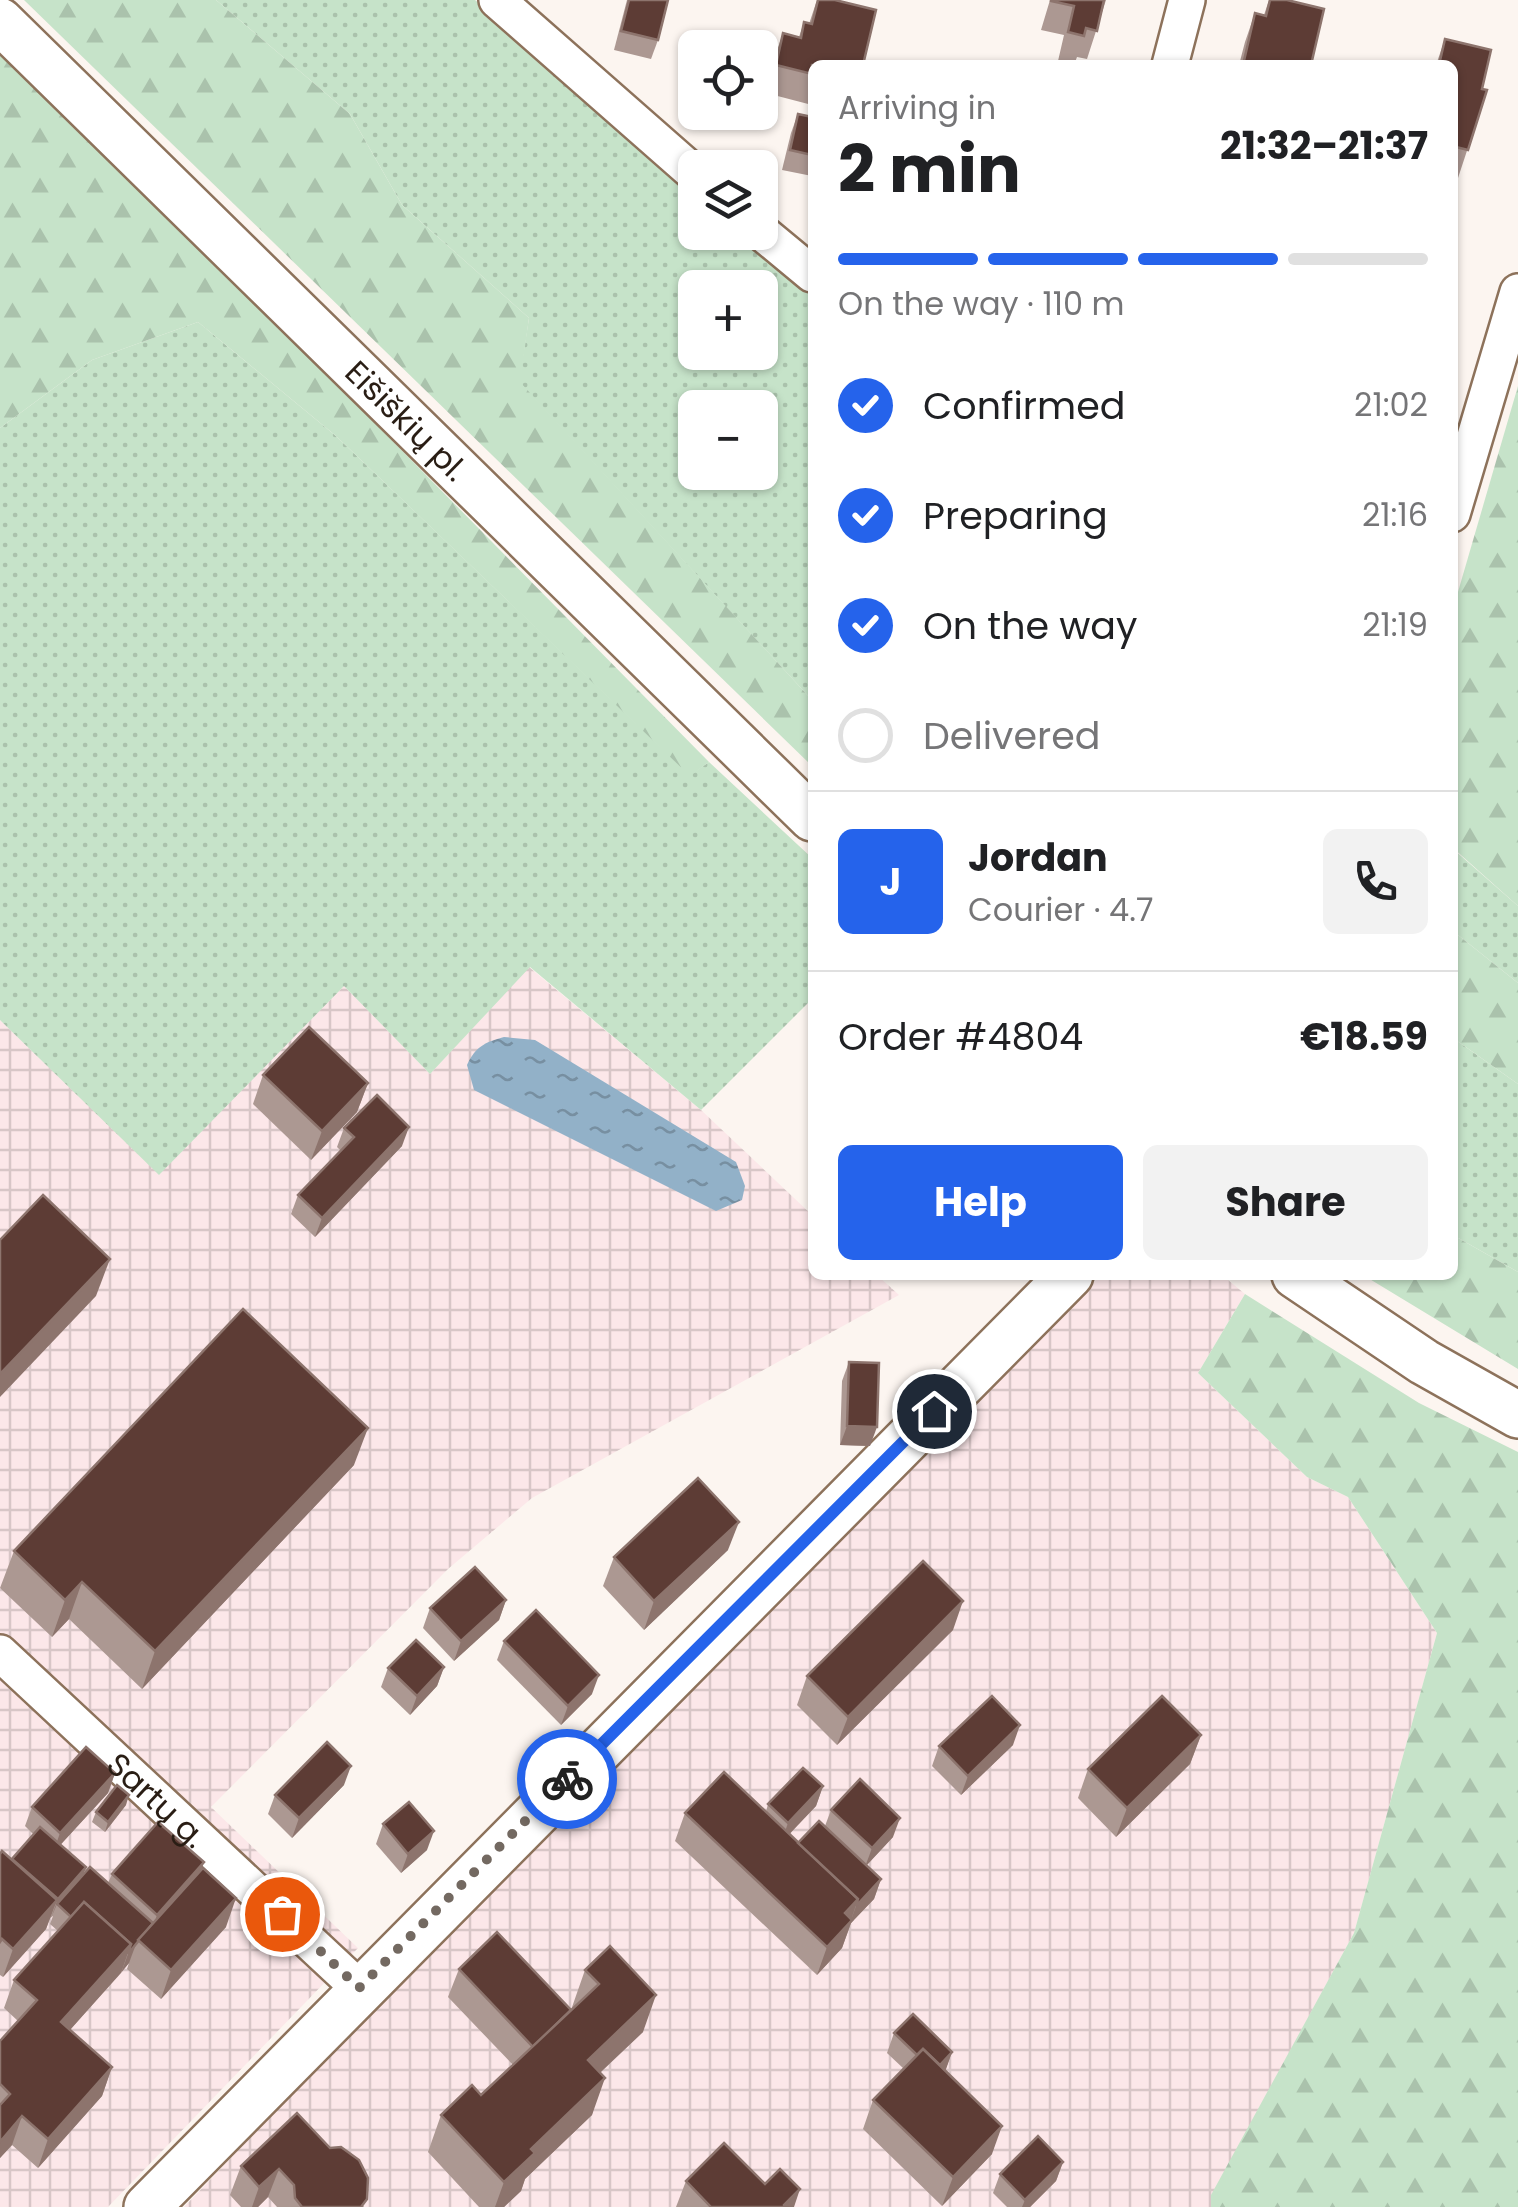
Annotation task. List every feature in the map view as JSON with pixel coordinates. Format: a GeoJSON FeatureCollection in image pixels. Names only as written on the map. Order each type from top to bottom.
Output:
{"type":"FeatureCollection","features":[{"type":"Feature","properties":{"kind":"main road","name":"Eišiškių pl."},"geometry":{"type":"LineString","coordinates":[[0,21],[808,814]]}},
{"type":"Feature","properties":{"kind":"main road"},"geometry":{"type":"LineString","coordinates":[[146,2207],[1065,1280]]}},
{"type":"Feature","properties":{"kind":"main road"},"geometry":{"type":"LineString","coordinates":[[1301,1280],[1392,1342],[1518,1415]]}},
{"type":"Feature","properties":{"kind":"street"},"geometry":{"type":"LineString","coordinates":[[497,0],[678,159]]}},
{"type":"Feature","properties":{"kind":"street"},"geometry":{"type":"LineString","coordinates":[[1171,60],[1187,0]]}},
{"type":"Feature","properties":{"kind":"street"},"geometry":{"type":"LineString","coordinates":[[778,247],[808,271]]}},
{"type":"Feature","properties":{"kind":"street"},"geometry":{"type":"LineString","coordinates":[[1458,494],[1518,292]]}},
{"type":"Feature","properties":{"kind":"street","name":"Sartų g."},"geometry":{"type":"LineString","coordinates":[[0,1653],[359,1988]]}},
{"type":"Feature","properties":{"kind":"shaded area"},"geometry":{"type":"Polygon","coordinates":[[[529,967],[701,1110],[808,1211],[808,1280],[882,1280],[899,1295],[532,1498],[448,1569],[211,1807],[358,1948],[108,2207],[0,2207],[0,1020],[159,1174],[344,986],[430,1074],[529,967]]]}},
{"type":"Feature","properties":{"kind":"shaded area"},"geometry":{"type":"Polygon","coordinates":[[[1096,1280],[1228,1280],[1245,1294],[1198,1373],[1307,1477],[1348,1497],[1437,1633],[1354,1933],[1212,2195],[1211,2207],[184,2207],[547,1827],[1096,1280]]]}},
{"type":"Feature","properties":{"kind":"green space"},"geometry":{"type":"Polygon","coordinates":[[[24,0],[216,0],[350,114],[402,205],[529,318],[520,382],[808,696],[808,762],[24,0]]]}},
{"type":"Feature","properties":{"kind":"green space"},"geometry":{"type":"Polygon","coordinates":[[[216,0],[475,0],[678,171],[678,250],[771,250],[808,281],[808,696],[519,382],[529,318],[402,205],[350,114],[216,0]]]}},
{"type":"Feature","properties":{"kind":"green space"},"geometry":{"type":"Polygon","coordinates":[[[0,54],[218,264],[709,762],[690,776],[336,436],[198,322],[92,360],[0,428],[0,54]]]}},
{"type":"Feature","properties":{"kind":"green space"},"geometry":{"type":"Polygon","coordinates":[[[198,322],[336,436],[690,775],[709,762],[808,854],[808,1003],[701,1110],[530,967],[430,1074],[344,986],[159,1175],[0,1020],[0,428],[92,360],[198,322]]]}},
{"type":"Feature","properties":{"kind":"green space"},"geometry":{"type":"Polygon","coordinates":[[[1518,386],[1518,906],[1458,852],[1458,592],[1518,386]]]}},
{"type":"Feature","properties":{"kind":"green space"},"geometry":{"type":"Polygon","coordinates":[[[1458,853],[1518,906],[1518,983],[1458,935],[1458,853]]]}},
{"type":"Feature","properties":{"kind":"green space"},"geometry":{"type":"Polygon","coordinates":[[[1458,935],[1518,983],[1518,1084],[1458,1042],[1458,935]]]}},
{"type":"Feature","properties":{"kind":"green space"},"geometry":{"type":"Polygon","coordinates":[[[1458,1042],[1518,1084],[1518,1272],[1458,1238],[1458,1042]]]}},
{"type":"Feature","properties":{"kind":"green space"},"geometry":{"type":"Polygon","coordinates":[[[1458,1238],[1518,1272],[1518,1369],[1371,1280],[1458,1280],[1458,1238]]]}},
{"type":"Feature","properties":{"kind":"green space"},"geometry":{"type":"Polygon","coordinates":[[[1245,1294],[1419,1403],[1518,1452],[1518,2207],[1211,2207],[1211,2195],[1354,1933],[1437,1633],[1348,1497],[1307,1477],[1198,1373],[1245,1294]]]}},
{"type":"Feature","properties":{"kind":"water"},"geometry":{"type":"Polygon","coordinates":[[[504,1037],[535,1040],[736,1162],[745,1186],[742,1200],[716,1211],[474,1090],[467,1065],[470,1059],[481,1046],[504,1037]]]}},
{"type":"Feature","properties":{"kind":"building"},"geometry":{"type":"Polygon","coordinates":[[[629,0],[668,0],[658,40],[621,31],[629,0]]]}},
{"type":"Feature","properties":{"kind":"building"},"geometry":{"type":"Polygon","coordinates":[[[818,0],[876,10],[864,60],[808,60],[808,73],[778,66],[783,33],[801,38],[804,22],[812,24],[818,0]]]}},
{"type":"Feature","properties":{"kind":"building"},"geometry":{"type":"Polygon","coordinates":[[[1051,0],[1104,0],[1097,31],[1086,28],[1084,36],[1068,32],[1074,6],[1051,0]]]}},
{"type":"Feature","properties":{"kind":"building"},"geometry":{"type":"Polygon","coordinates":[[[1270,0],[1324,9],[1312,60],[1244,60],[1255,13],[1266,16],[1270,0]]]}},
{"type":"Feature","properties":{"kind":"building"},"geometry":{"type":"Polygon","coordinates":[[[1445,39],[1491,50],[1482,89],[1487,90],[1468,150],[1458,148],[1458,60],[1440,60],[1445,39]]]}},
{"type":"Feature","properties":{"kind":"building"},"geometry":{"type":"Polygon","coordinates":[[[798,114],[808,116],[808,154],[790,150],[798,114]]]}},
{"type":"Feature","properties":{"kind":"building"},"geometry":{"type":"Polygon","coordinates":[[[309,1027],[368,1083],[322,1131],[263,1075],[309,1027]]]}},
{"type":"Feature","properties":{"kind":"building"},"geometry":{"type":"Polygon","coordinates":[[[377,1095],[409,1127],[322,1218],[298,1195],[354,1137],[344,1128],[377,1095]]]}},
{"type":"Feature","properties":{"kind":"building"},"geometry":{"type":"Polygon","coordinates":[[[43,1195],[110,1259],[0,1374],[0,1240],[43,1195]]]}},
{"type":"Feature","properties":{"kind":"building"},"geometry":{"type":"Polygon","coordinates":[[[243,1309],[368,1428],[155,1651],[82,1582],[65,1600],[14,1551],[243,1309]]]}},
{"type":"Feature","properties":{"kind":"building"},"geometry":{"type":"Polygon","coordinates":[[[849,1362],[879,1363],[877,1427],[847,1426],[849,1362]]]}},
{"type":"Feature","properties":{"kind":"building"},"geometry":{"type":"Polygon","coordinates":[[[698,1478],[739,1522],[654,1601],[614,1557],[698,1478]]]}},
{"type":"Feature","properties":{"kind":"building"},"geometry":{"type":"Polygon","coordinates":[[[923,1561],[963,1601],[848,1717],[807,1676],[923,1561]]]}},
{"type":"Feature","properties":{"kind":"building"},"geometry":{"type":"Polygon","coordinates":[[[475,1567],[506,1600],[461,1641],[430,1608],[475,1567]]]}},
{"type":"Feature","properties":{"kind":"building"},"geometry":{"type":"Polygon","coordinates":[[[536,1610],[599,1675],[568,1706],[504,1641],[536,1610]]]}},
{"type":"Feature","properties":{"kind":"building"},"geometry":{"type":"Polygon","coordinates":[[[416,1640],[444,1667],[417,1696],[388,1668],[416,1640]]]}},
{"type":"Feature","properties":{"kind":"building"},"geometry":{"type":"Polygon","coordinates":[[[992,1696],[1020,1725],[968,1776],[939,1746],[992,1696]]]}},
{"type":"Feature","properties":{"kind":"building"},"geometry":{"type":"Polygon","coordinates":[[[1162,1696],[1201,1735],[1127,1808],[1088,1769],[1162,1696]]]}},
{"type":"Feature","properties":{"kind":"building"},"geometry":{"type":"Polygon","coordinates":[[[327,1742],[351,1766],[299,1818],[275,1795],[327,1742]]]}},
{"type":"Feature","properties":{"kind":"building"},"geometry":{"type":"Polygon","coordinates":[[[86,1747],[115,1773],[60,1833],[32,1807],[86,1747]]]}},
{"type":"Feature","properties":{"kind":"building"},"geometry":{"type":"Polygon","coordinates":[[[803,1768],[823,1786],[788,1823],[768,1804],[803,1768]]]}},
{"type":"Feature","properties":{"kind":"building"},"geometry":{"type":"Polygon","coordinates":[[[724,1772],[858,1899],[845,1913],[852,1920],[827,1947],[685,1813],[724,1772]]]}},
{"type":"Feature","properties":{"kind":"building"},"geometry":{"type":"Polygon","coordinates":[[[860,1779],[900,1818],[872,1848],[831,1810],[860,1779]]]}},
{"type":"Feature","properties":{"kind":"building"},"geometry":{"type":"Polygon","coordinates":[[[117,1785],[129,1795],[108,1822],[96,1812],[117,1785]]]}},
{"type":"Feature","properties":{"kind":"building"},"geometry":{"type":"Polygon","coordinates":[[[409,1802],[434,1831],[408,1854],[383,1824],[409,1802]]]}},
{"type":"Feature","properties":{"kind":"building"},"geometry":{"type":"Polygon","coordinates":[[[819,1821],[881,1879],[856,1906],[858,1899],[798,1843],[819,1821]]]}},
{"type":"Feature","properties":{"kind":"building"},"geometry":{"type":"Polygon","coordinates":[[[158,1822],[204,1862],[157,1915],[112,1874],[158,1822]]]}},
{"type":"Feature","properties":{"kind":"building"},"geometry":{"type":"Polygon","coordinates":[[[40,1827],[86,1867],[58,1899],[12,1859],[40,1827]]]}},
{"type":"Feature","properties":{"kind":"building"},"geometry":{"type":"Polygon","coordinates":[[[2,1851],[57,1900],[13,1949],[2,1939],[0,1942],[2,1851]]]}},
{"type":"Feature","properties":{"kind":"building"},"geometry":{"type":"Polygon","coordinates":[[[90,1867],[153,1923],[128,1954],[131,1944],[84,1902],[71,1917],[57,1904],[90,1867]]]}},
{"type":"Feature","properties":{"kind":"building"},"geometry":{"type":"Polygon","coordinates":[[[203,1868],[236,1898],[171,1970],[138,1940],[203,1868]]]}},
{"type":"Feature","properties":{"kind":"building"},"geometry":{"type":"Polygon","coordinates":[[[84,1902],[131,1944],[61,2022],[112,2067],[48,2139],[22,2116],[0,2142],[0,2105],[10,2094],[0,2084],[0,2041],[37,2000],[14,1980],[84,1902]]]}},
{"type":"Feature","properties":{"kind":"building"},"geometry":{"type":"Polygon","coordinates":[[[497,1932],[571,2010],[533,2047],[459,1969],[497,1932]]]}},
{"type":"Feature","properties":{"kind":"building"},"geometry":{"type":"Polygon","coordinates":[[[610,1946],[656,1995],[588,2060],[605,2078],[531,2149],[535,2153],[504,2182],[441,2115],[472,2085],[481,2095],[599,1984],[585,1970],[610,1946]]]}},
{"type":"Feature","properties":{"kind":"building"},"geometry":{"type":"Polygon","coordinates":[[[913,2014],[952,2052],[940,2065],[923,2049],[917,2055],[894,2033],[913,2014]]]}},
{"type":"Feature","properties":{"kind":"building"},"geometry":{"type":"Polygon","coordinates":[[[923,2049],[1002,2126],[953,2177],[873,2100],[923,2049]]]}},
{"type":"Feature","properties":{"kind":"building"},"geometry":{"type":"Polygon","coordinates":[[[297,2113],[330,2148],[341,2147],[359,2160],[368,2178],[367,2199],[361,2207],[302,2207],[295,2198],[294,2185],[279,2169],[259,2187],[241,2166],[297,2113]]]}},
{"type":"Feature","properties":{"kind":"building"},"geometry":{"type":"Polygon","coordinates":[[[1038,2136],[1063,2162],[1025,2200],[1000,2174],[1038,2136]]]}},
{"type":"Feature","properties":{"kind":"building"},"geometry":{"type":"Polygon","coordinates":[[[724,2143],[765,2184],[780,2169],[800,2189],[785,2207],[711,2207],[686,2181],[724,2143]]]}},
{"type":"Feature","properties":{"kind":"way so far"},"geometry":{"type":"LineString","coordinates":[[282,1914],[359,1988],[567,1779]]}},
{"type":"Feature","properties":{"kind":"route"},"geometry":{"type":"LineString","coordinates":[[567,1779],[934,1411]]}}]}
